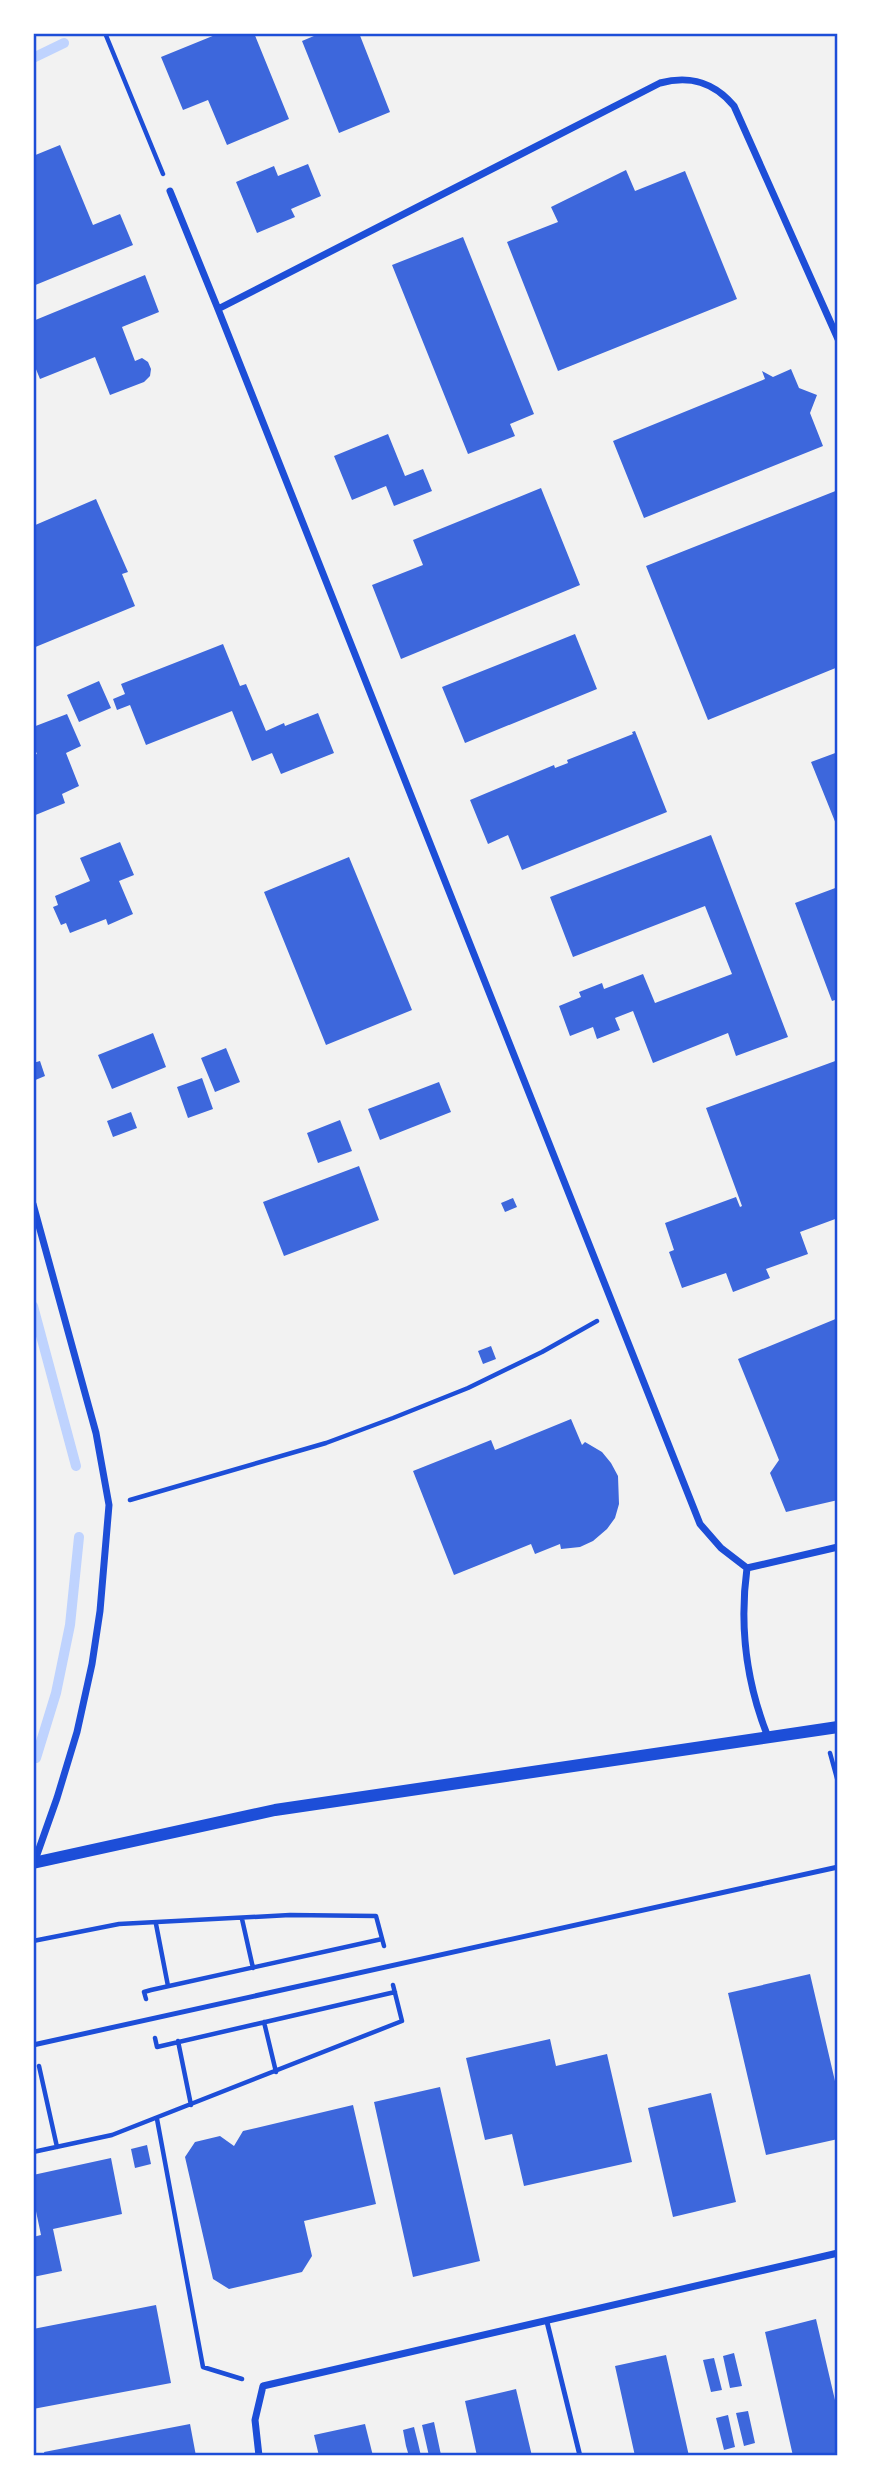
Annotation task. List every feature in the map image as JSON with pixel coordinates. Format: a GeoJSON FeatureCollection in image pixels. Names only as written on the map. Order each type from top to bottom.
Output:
{"type":"FeatureCollection","features":[{"type":"Feature","properties":{"kind":"street"},"geometry":{"type":"LineString","coordinates":[[218,309],[660,83],[687,79],[715,87],[734,106],[838,339]]}},
{"type":"Feature","properties":{"kind":"street"},"geometry":{"type":"LineString","coordinates":[[170,191],[700,1524],[720,1548],[747,1568],[838,1547]]}},
{"type":"Feature","properties":{"kind":"street"},"geometry":{"type":"LineString","coordinates":[[33,1204],[96,1433],[109,1505],[103,1585],[92,1664],[77,1732],[34,1864]]}},
{"type":"Feature","properties":{"kind":"street"},"geometry":{"type":"LineString","coordinates":[[747,1568],[743,1621],[745,1654],[757,1710],[768,1737]]}},
{"type":"Feature","properties":{"kind":"street"},"geometry":{"type":"LineString","coordinates":[[34,1864],[275,1810],[838,1727]]}},
{"type":"Feature","properties":{"kind":"street"},"geometry":{"type":"LineString","coordinates":[[259,2456],[255,2420],[263,2386],[838,2253]]}},
{"type":"Feature","properties":{"kind":"lane"},"geometry":{"type":"LineString","coordinates":[[33,2045],[838,1867]]}},
{"type":"Feature","properties":{"kind":"lane"},"geometry":{"type":"LineString","coordinates":[[547,2322],[580,2456]]}},
{"type":"Feature","properties":{"kind":"path"},"geometry":{"type":"LineString","coordinates":[[106,33],[170,191]]}},
{"type":"Feature","properties":{"kind":"path"},"geometry":{"type":"LineString","coordinates":[[109,1505],[152,1495],[326,1443],[393,1418],[480,1382],[542,1352],[614,1311]]}},
{"type":"Feature","properties":{"kind":"path"},"geometry":{"type":"LineString","coordinates":[[242,1919],[253,1968]]}},
{"type":"Feature","properties":{"kind":"path"},"geometry":{"type":"LineString","coordinates":[[156,1924],[168,1986]]}},
{"type":"Feature","properties":{"kind":"path"},"geometry":{"type":"LineString","coordinates":[[264,2022],[275,2071]]}},
{"type":"Feature","properties":{"kind":"path"},"geometry":{"type":"LineString","coordinates":[[178,2041],[191,2105]]}},
{"type":"Feature","properties":{"kind":"path"},"geometry":{"type":"LineString","coordinates":[[36,2053],[57,2147]]}},
{"type":"Feature","properties":{"kind":"path"},"geometry":{"type":"LineString","coordinates":[[158,2119],[203,2367],[263,2386]]}},
{"type":"Feature","properties":{"kind":"building"},"geometry":{"type":"Polygon","coordinates":[[[220,33],[254,33],[289,119],[227,145],[208,100],[183,110],[161,57],[220,33]]]}},
{"type":"Feature","properties":{"kind":"building"},"geometry":{"type":"Polygon","coordinates":[[[321,33],[359,33],[390,112],[339,133],[302,41],[321,33]]]}},
{"type":"Feature","properties":{"kind":"building"},"geometry":{"type":"Polygon","coordinates":[[[60,145],[93,225],[120,214],[133,245],[33,286],[33,156],[60,145]]]}},
{"type":"Feature","properties":{"kind":"building"},"geometry":{"type":"Polygon","coordinates":[[[308,164],[321,196],[291,209],[295,217],[257,233],[236,182],[274,166],[278,176],[308,164]]]}},
{"type":"Feature","properties":{"kind":"building"},"geometry":{"type":"Polygon","coordinates":[[[626,170],[635,191],[685,171],[737,299],[558,371],[507,242],[558,222],[551,207],[626,170]]]}},
{"type":"Feature","properties":{"kind":"building"},"geometry":{"type":"Polygon","coordinates":[[[463,237],[534,414],[510,424],[515,436],[468,454],[392,265],[463,237]]]}},
{"type":"Feature","properties":{"kind":"building"},"geometry":{"type":"Polygon","coordinates":[[[145,275],[159,312],[122,327],[135,361],[142,358],[148,362],[151,369],[150,376],[144,382],[110,395],[95,357],[40,379],[33,362],[33,321],[145,275]]]}},
{"type":"Feature","properties":{"kind":"building"},"geometry":{"type":"Polygon","coordinates":[[[791,369],[799,388],[817,395],[810,413],[823,446],[644,518],[613,441],[765,379],[762,371],[773,377],[791,369]]]}},
{"type":"Feature","properties":{"kind":"building"},"geometry":{"type":"Polygon","coordinates":[[[388,434],[405,476],[423,469],[432,491],[394,506],[386,486],[352,500],[334,456],[388,434]]]}},
{"type":"Feature","properties":{"kind":"building"},"geometry":{"type":"Polygon","coordinates":[[[541,488],[580,585],[401,659],[372,585],[423,565],[413,540],[541,488]]]}},
{"type":"Feature","properties":{"kind":"building"},"geometry":{"type":"Polygon","coordinates":[[[838,490],[838,667],[708,720],[646,566],[838,490]]]}},
{"type":"Feature","properties":{"kind":"building"},"geometry":{"type":"Polygon","coordinates":[[[96,499],[128,572],[122,574],[135,606],[33,648],[33,526],[96,499]]]}},
{"type":"Feature","properties":{"kind":"building"},"geometry":{"type":"Polygon","coordinates":[[[575,634],[597,689],[465,743],[442,687],[575,634]]]}},
{"type":"Feature","properties":{"kind":"building"},"geometry":{"type":"Polygon","coordinates":[[[223,644],[240,686],[246,684],[266,731],[318,713],[334,753],[281,774],[272,753],[252,761],[232,711],[146,745],[130,705],[117,710],[113,699],[125,694],[121,684],[223,644]]]}},
{"type":"Feature","properties":{"kind":"building"},"geometry":{"type":"Polygon","coordinates":[[[99,681],[111,708],[79,722],[67,695],[99,681]]]}},
{"type":"Feature","properties":{"kind":"building"},"geometry":{"type":"Polygon","coordinates":[[[67,714],[81,746],[66,753],[79,786],[62,794],[65,803],[33,816],[33,755],[37,754],[33,745],[33,727],[67,714]]]}},
{"type":"Feature","properties":{"kind":"building"},"geometry":{"type":"Polygon","coordinates":[[[635,731],[667,812],[522,870],[508,835],[488,844],[470,800],[554,765],[555,768],[568,763],[567,760],[635,731]]]}},
{"type":"Feature","properties":{"kind":"building"},"geometry":{"type":"Polygon","coordinates":[[[838,752],[838,823],[836,824],[811,762],[838,752]]]}},
{"type":"Feature","properties":{"kind":"building"},"geometry":{"type":"Polygon","coordinates":[[[711,835],[788,1037],[736,1056],[728,1033],[653,1063],[633,1011],[615,1018],[620,1030],[597,1039],[593,1027],[570,1036],[559,1006],[581,997],[579,992],[602,983],[604,989],[643,974],[655,1003],[732,974],[705,906],[573,957],[550,897],[711,835]]]}},
{"type":"Feature","properties":{"kind":"building"},"geometry":{"type":"Polygon","coordinates":[[[120,842],[134,875],[119,881],[133,914],[108,925],[106,919],[70,933],[66,923],[61,925],[53,907],[58,905],[55,896],[90,881],[80,858],[120,842]]]}},
{"type":"Feature","properties":{"kind":"building"},"geometry":{"type":"Polygon","coordinates":[[[349,857],[412,1010],[326,1045],[264,892],[349,857]]]}},
{"type":"Feature","properties":{"kind":"building"},"geometry":{"type":"Polygon","coordinates":[[[838,887],[838,999],[832,1001],[795,903],[838,887]]]}},
{"type":"Feature","properties":{"kind":"building"},"geometry":{"type":"Polygon","coordinates":[[[153,1033],[166,1067],[112,1089],[98,1055],[153,1033]]]}},
{"type":"Feature","properties":{"kind":"building"},"geometry":{"type":"Polygon","coordinates":[[[226,1048],[240,1082],[215,1092],[201,1058],[226,1048]]]}},
{"type":"Feature","properties":{"kind":"building"},"geometry":{"type":"Polygon","coordinates":[[[838,1060],[838,1218],[800,1232],[808,1254],[766,1269],[770,1278],[733,1292],[726,1273],[682,1288],[669,1252],[674,1250],[665,1223],[736,1197],[740,1207],[742,1206],[706,1108],[838,1060]]]}},
{"type":"Feature","properties":{"kind":"building"},"geometry":{"type":"Polygon","coordinates":[[[40,1061],[45,1076],[33,1081],[33,1063],[40,1061]]]}},
{"type":"Feature","properties":{"kind":"building"},"geometry":{"type":"Polygon","coordinates":[[[202,1078],[213,1109],[188,1118],[177,1087],[202,1078]]]}},
{"type":"Feature","properties":{"kind":"building"},"geometry":{"type":"Polygon","coordinates":[[[439,1082],[451,1112],[380,1140],[368,1109],[439,1082]]]}},
{"type":"Feature","properties":{"kind":"building"},"geometry":{"type":"Polygon","coordinates":[[[131,1112],[137,1128],[113,1137],[107,1121],[131,1112]]]}},
{"type":"Feature","properties":{"kind":"building"},"geometry":{"type":"Polygon","coordinates":[[[340,1120],[352,1151],[318,1163],[307,1133],[340,1120]]]}},
{"type":"Feature","properties":{"kind":"building"},"geometry":{"type":"Polygon","coordinates":[[[359,1166],[379,1220],[284,1256],[263,1202],[359,1166]]]}},
{"type":"Feature","properties":{"kind":"building"},"geometry":{"type":"Polygon","coordinates":[[[513,1198],[517,1207],[505,1212],[501,1203],[513,1198]]]}},
{"type":"Feature","properties":{"kind":"building"},"geometry":{"type":"Polygon","coordinates":[[[838,1318],[838,1500],[786,1512],[770,1473],[779,1460],[738,1359],[838,1318]]]}},
{"type":"Feature","properties":{"kind":"building"},"geometry":{"type":"Polygon","coordinates":[[[491,1346],[496,1359],[483,1364],[478,1351],[491,1346]]]}},
{"type":"Feature","properties":{"kind":"building"},"geometry":{"type":"Polygon","coordinates":[[[571,1419],[582,1445],[585,1442],[602,1452],[618,1476],[619,1504],[615,1518],[607,1529],[593,1541],[580,1547],[561,1549],[560,1544],[535,1554],[531,1544],[454,1575],[413,1471],[491,1440],[495,1450],[571,1419]]]}},
{"type":"Feature","properties":{"kind":"building"},"geometry":{"type":"Polygon","coordinates":[[[810,1974],[838,2094],[838,2139],[766,2155],[728,1993],[810,1974]]]}},
{"type":"Feature","properties":{"kind":"building"},"geometry":{"type":"Polygon","coordinates":[[[550,2039],[556,2066],[607,2054],[632,2162],[524,2186],[512,2134],[485,2140],[466,2058],[550,2039]]]}},
{"type":"Feature","properties":{"kind":"building"},"geometry":{"type":"Polygon","coordinates":[[[440,2087],[480,2261],[413,2277],[374,2102],[440,2087]]]}},
{"type":"Feature","properties":{"kind":"building"},"geometry":{"type":"Polygon","coordinates":[[[711,2093],[736,2202],[673,2217],[648,2108],[711,2093]]]}},
{"type":"Feature","properties":{"kind":"building"},"geometry":{"type":"Polygon","coordinates":[[[353,2105],[376,2204],[304,2221],[312,2256],[302,2272],[229,2289],[213,2279],[185,2157],[195,2142],[220,2136],[234,2146],[243,2131],[353,2105]]]}},
{"type":"Feature","properties":{"kind":"building"},"geometry":{"type":"Polygon","coordinates":[[[147,2145],[151,2164],[135,2168],[131,2149],[147,2145]]]}},
{"type":"Feature","properties":{"kind":"building"},"geometry":{"type":"Polygon","coordinates":[[[111,2158],[122,2214],[53,2229],[62,2271],[33,2277],[33,2237],[41,2235],[33,2197],[33,2175],[111,2158]]]}},
{"type":"Feature","properties":{"kind":"building"},"geometry":{"type":"Polygon","coordinates":[[[156,2305],[171,2383],[33,2409],[33,2329],[156,2305]]]}},
{"type":"Feature","properties":{"kind":"building"},"geometry":{"type":"Polygon","coordinates":[[[816,2319],[838,2413],[838,2456],[793,2456],[765,2332],[816,2319]]]}},
{"type":"Feature","properties":{"kind":"building"},"geometry":{"type":"Polygon","coordinates":[[[734,2353],[742,2386],[730,2388],[723,2356],[734,2353]]]}},
{"type":"Feature","properties":{"kind":"building"},"geometry":{"type":"Polygon","coordinates":[[[666,2355],[689,2456],[635,2456],[615,2366],[666,2355]]]}},
{"type":"Feature","properties":{"kind":"building"},"geometry":{"type":"Polygon","coordinates":[[[714,2358],[722,2390],[711,2392],[703,2360],[714,2358]]]}},
{"type":"Feature","properties":{"kind":"building"},"geometry":{"type":"Polygon","coordinates":[[[516,2389],[532,2456],[477,2456],[465,2401],[516,2389]]]}},
{"type":"Feature","properties":{"kind":"building"},"geometry":{"type":"Polygon","coordinates":[[[748,2411],[755,2443],[744,2446],[736,2413],[748,2411]]]}},
{"type":"Feature","properties":{"kind":"building"},"geometry":{"type":"Polygon","coordinates":[[[728,2415],[735,2447],[724,2450],[716,2418],[728,2415]]]}},
{"type":"Feature","properties":{"kind":"building"},"geometry":{"type":"Polygon","coordinates":[[[434,2422],[441,2455],[429,2456],[422,2425],[434,2422]]]}},
{"type":"Feature","properties":{"kind":"building"},"geometry":{"type":"Polygon","coordinates":[[[190,2424],[196,2456],[45,2456],[44,2452],[190,2424]]]}},
{"type":"Feature","properties":{"kind":"building"},"geometry":{"type":"Polygon","coordinates":[[[365,2424],[373,2456],[319,2456],[314,2435],[365,2424]]]}},
{"type":"Feature","properties":{"kind":"building"},"geometry":{"type":"Polygon","coordinates":[[[414,2427],[421,2456],[409,2456],[406,2446],[403,2430],[414,2427]]]}},
{"type":"Feature","properties":{"kind":"waterway"},"geometry":{"type":"LineString","coordinates":[[33,58],[64,43]]}},
{"type":"Feature","properties":{"kind":"waterway"},"geometry":{"type":"LineString","coordinates":[[33,1306],[76,1466]]}},
{"type":"Feature","properties":{"kind":"waterway"},"geometry":{"type":"LineString","coordinates":[[36,1758],[56,1693],[70,1625],[79,1537]]}}]}
